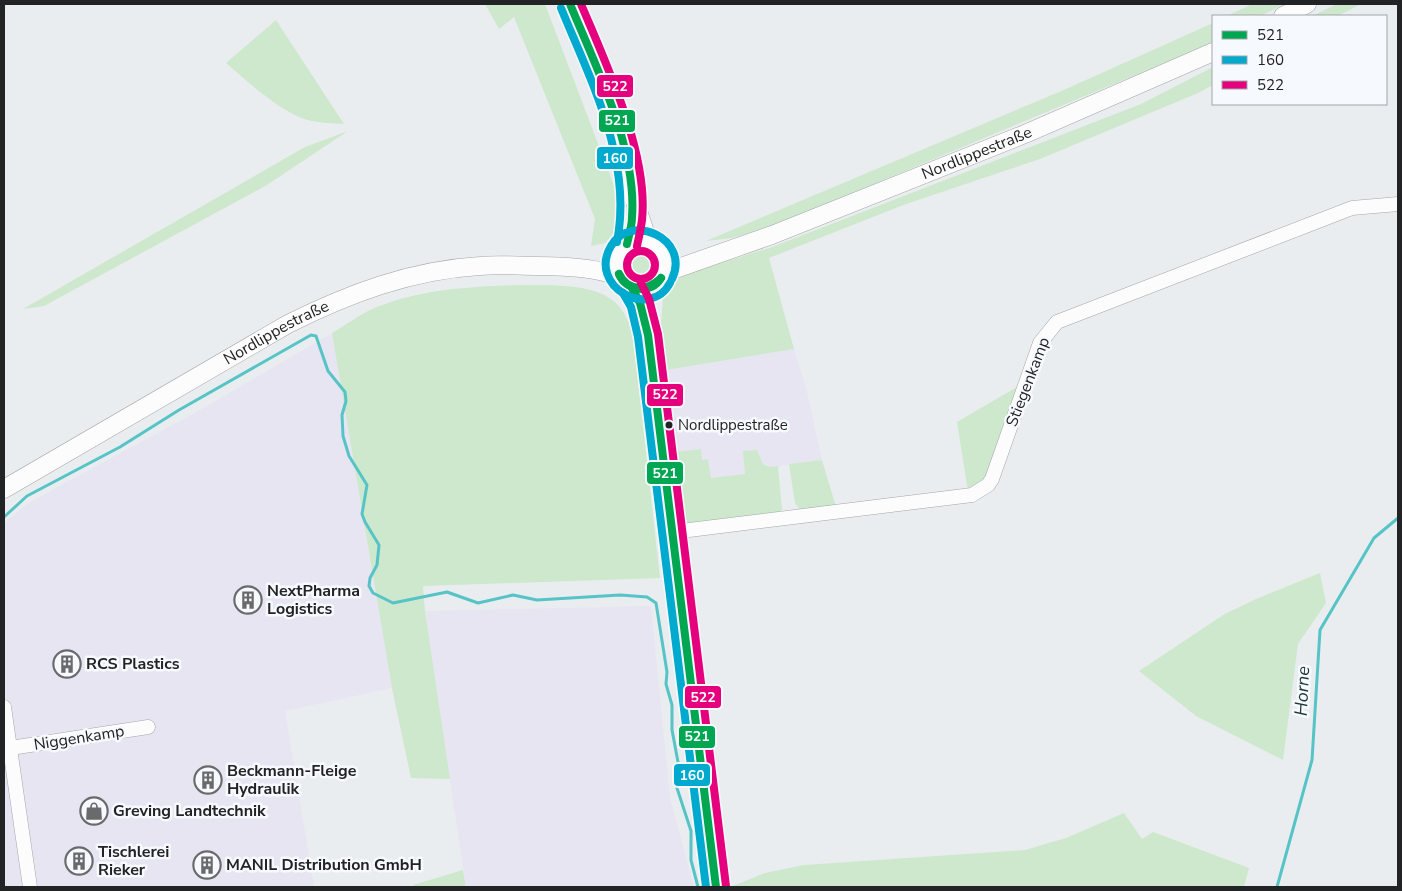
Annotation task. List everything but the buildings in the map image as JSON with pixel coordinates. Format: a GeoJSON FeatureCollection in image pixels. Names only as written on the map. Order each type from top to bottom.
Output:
{"type":"FeatureCollection","features":[{"type":"Feature","properties":{"kind":"main road"},"geometry":{"type":"LineString","coordinates":[[570,4],[619,131],[631,190],[648,241],[662,253],[665,259],[648,335]]}},
{"type":"Feature","properties":{"kind":"main road"},"geometry":{"type":"LineString","coordinates":[[1286,15],[1307,4]]}},
{"type":"Feature","properties":{"kind":"main road","name":"Nordlippestraße"},"geometry":{"type":"LineString","coordinates":[[659,279],[1025,134],[1212,52]]}},
{"type":"Feature","properties":{"kind":"main road"},"geometry":{"type":"LineString","coordinates":[[631,190],[630,235],[616,265],[640,303],[648,335],[716,887]]}},
{"type":"Feature","properties":{"kind":"main road"},"geometry":{"type":"LineString","coordinates":[[623,249],[642,240],[648,241]]}},
{"type":"Feature","properties":{"kind":"main road","name":"Nordlippestraße"},"geometry":{"type":"LineString","coordinates":[[662,253],[681,254],[736,247]]}},
{"type":"Feature","properties":{"kind":"main road","name":"Nordlippestraße"},"geometry":{"type":"LineString","coordinates":[[558,266],[599,261],[623,249]]}},
{"type":"Feature","properties":{"kind":"main road","name":"Nordlippestraße"},"geometry":{"type":"LineString","coordinates":[[4,489],[288,324],[328,304],[368,288],[421,274],[480,266],[558,266],[600,271],[626,283]]}},
{"type":"Feature","properties":{"kind":"main road"},"geometry":{"type":"LineString","coordinates":[[626,283],[644,290],[659,279]]}},
{"type":"Feature","properties":{"kind":"main road","name":"Nordlippestraße"},"geometry":{"type":"LineString","coordinates":[[4,477],[46,463]]}},
{"type":"Feature","properties":{"kind":"street","name":"Stiegenkamp"},"geometry":{"type":"LineString","coordinates":[[673,532],[972,495],[980,491],[992,478],[1040,343],[1057,322],[1352,208],[1398,204]]}},
{"type":"Feature","properties":{"kind":"street"},"geometry":{"type":"LineString","coordinates":[[4,708],[7,749],[30,887]]}},
{"type":"Feature","properties":{"kind":"street","name":"Niggenkamp"},"geometry":{"type":"LineString","coordinates":[[7,749],[148,727]]}},
{"type":"Feature","properties":{"kind":"shaded area"},"geometry":{"type":"Polygon","coordinates":[[[332,333],[392,688],[285,711],[314,887],[4,887],[4,523],[30,502],[200,410],[332,333]]]}},
{"type":"Feature","properties":{"kind":"shaded area"},"geometry":{"type":"Polygon","coordinates":[[[794,349],[807,392],[822,460],[770,467],[744,451],[746,474],[710,478],[708,460],[702,460],[701,449],[674,452],[666,370],[794,349]]]}},
{"type":"Feature","properties":{"kind":"shaded area"},"geometry":{"type":"Polygon","coordinates":[[[651,606],[670,798],[694,887],[466,887],[425,611],[651,606]]]}},
{"type":"Feature","properties":{"kind":"green space"},"geometry":{"type":"Polygon","coordinates":[[[485,4],[545,4],[613,183],[618,215],[615,229],[605,243],[591,246],[595,219],[514,17],[499,29],[485,4]]]}},
{"type":"Feature","properties":{"kind":"green space"},"geometry":{"type":"Polygon","coordinates":[[[1252,4],[1284,4],[1263,15],[1229,15],[1252,4]]]}},
{"type":"Feature","properties":{"kind":"green space"},"geometry":{"type":"Polygon","coordinates":[[[1337,4],[1361,4],[1340,15],[1314,15],[1337,4]]]}},
{"type":"Feature","properties":{"kind":"green space"},"geometry":{"type":"Polygon","coordinates":[[[276,20],[344,124],[324,123],[301,118],[266,97],[226,63],[276,20]]]}},
{"type":"Feature","properties":{"kind":"green space"},"geometry":{"type":"Polygon","coordinates":[[[1212,23],[1212,43],[1210,44],[771,227],[732,238],[706,241],[1066,89],[1212,23]]]}},
{"type":"Feature","properties":{"kind":"green space"},"geometry":{"type":"Polygon","coordinates":[[[1212,68],[1212,86],[1198,93],[1040,159],[906,204],[769,258],[794,349],[666,370],[661,323],[663,298],[673,283],[686,274],[772,247],[1141,104],[1212,68]]]}},
{"type":"Feature","properties":{"kind":"green space"},"geometry":{"type":"Polygon","coordinates":[[[348,131],[267,185],[44,306],[23,309],[305,147],[348,131]]]}},
{"type":"Feature","properties":{"kind":"green space"},"geometry":{"type":"Polygon","coordinates":[[[641,245],[652,248],[658,254],[661,265],[658,276],[652,282],[641,285],[630,282],[624,276],[621,265],[624,254],[630,248],[641,245]]]}},
{"type":"Feature","properties":{"kind":"green space"},"geometry":{"type":"Polygon","coordinates":[[[519,285],[565,286],[595,291],[608,297],[619,306],[627,319],[635,354],[660,578],[423,586],[450,779],[411,778],[392,688],[332,333],[368,311],[405,298],[442,290],[519,285]]]}},
{"type":"Feature","properties":{"kind":"green space"},"geometry":{"type":"Polygon","coordinates":[[[1017,387],[986,476],[983,481],[968,491],[957,422],[1017,387]]]}},
{"type":"Feature","properties":{"kind":"green space"},"geometry":{"type":"Polygon","coordinates":[[[701,449],[702,460],[708,459],[711,478],[745,474],[743,451],[757,450],[763,464],[770,467],[778,466],[782,510],[777,513],[690,523],[683,522],[680,518],[674,452],[701,449]]]}},
{"type":"Feature","properties":{"kind":"green space"},"geometry":{"type":"Polygon","coordinates":[[[822,460],[836,507],[801,511],[795,503],[789,464],[822,460]]]}},
{"type":"Feature","properties":{"kind":"green space"},"geometry":{"type":"Polygon","coordinates":[[[1320,573],[1326,603],[1298,644],[1283,760],[1196,716],[1139,671],[1223,615],[1256,599],[1320,573]]]}},
{"type":"Feature","properties":{"kind":"green space"},"geometry":{"type":"Polygon","coordinates":[[[1124,813],[1142,839],[1153,832],[1249,868],[1244,887],[730,887],[765,873],[804,865],[1025,850],[1066,838],[1124,813]]]}},
{"type":"Feature","properties":{"kind":"green space"},"geometry":{"type":"Polygon","coordinates":[[[463,870],[466,887],[414,887],[413,885],[463,870]]]}},
{"type":"Feature","properties":{"kind":"waterway"},"geometry":{"type":"LineString","coordinates":[[4,517],[27,496],[120,447],[179,410],[311,335],[316,336],[328,371],[345,392],[346,401],[342,415],[343,436],[349,456],[367,485],[362,514],[379,545],[377,565],[370,578],[369,586],[373,593],[393,603],[447,592],[478,603],[513,595],[537,600],[620,595],[647,597],[656,603],[667,672],[666,684],[672,705],[672,730],[681,778],[677,788],[691,831],[691,860],[698,887]]}},
{"type":"Feature","properties":{"kind":"waterway","name":"Horne"},"geometry":{"type":"LineString","coordinates":[[1277,887],[1312,760],[1320,630],[1374,538],[1398,518]]}},
{"type":"Feature","properties":{"kind":"transit line","name":"521"},"geometry":{"type":"LineString","coordinates":[[570,4],[613,108],[628,163],[632,191],[632,217],[627,244]]}},
{"type":"Feature","properties":{"kind":"transit line","name":"522"},"geometry":{"type":"LineString","coordinates":[[581,4],[624,110],[639,167],[642,220],[637,246]]}},
{"type":"Feature","properties":{"kind":"transit line","name":"160"},"geometry":{"type":"LineString","coordinates":[[561,8],[596,93],[614,152],[619,182],[620,212],[617,242]]}},
{"type":"Feature","properties":{"kind":"transit line","name":"160"},"geometry":{"type":"LineString","coordinates":[[670,283],[661,294],[649,299],[636,299],[624,294],[614,285],[607,274],[606,261],[611,246],[620,236],[631,231],[644,231],[656,234],[666,242],[673,252],[676,264],[672,279]]}},
{"type":"Feature","properties":{"kind":"transit line","name":"522"},"geometry":{"type":"LineString","coordinates":[[641,251],[651,255],[655,265],[651,275],[641,279],[631,275],[627,265],[631,255],[641,251]]}},
{"type":"Feature","properties":{"kind":"transit line","name":"521"},"geometry":{"type":"LineString","coordinates":[[619,274],[628,284],[639,288],[651,285],[661,278]]}},
{"type":"Feature","properties":{"kind":"transit line","name":"521"},"geometry":{"type":"LineString","coordinates":[[619,274],[627,284],[639,289],[652,287],[661,278]]}},
{"type":"Feature","properties":{"kind":"transit line","name":"522"},"geometry":{"type":"LineString","coordinates":[[641,283],[649,299],[658,334],[726,886]]}},
{"type":"Feature","properties":{"kind":"transit line","name":"521"},"geometry":{"type":"LineString","coordinates":[[632,288],[640,303],[648,335],[716,887]]}},
{"type":"Feature","properties":{"kind":"transit line","name":"160"},"geometry":{"type":"LineString","coordinates":[[623,293],[631,307],[638,337],[706,887]]}},
{"type":"Feature","properties":{"kind":"place","name":"Nordlippestraße"},"geometry":{"type":"Point","coordinates":[669,425]}},
{"type":"Feature","properties":{"kind":"place","name":"NextPharma Logistics"},"geometry":{"type":"Point","coordinates":[248,600]}},
{"type":"Feature","properties":{"kind":"place","name":"RCS Plastics"},"geometry":{"type":"Point","coordinates":[67,664]}},
{"type":"Feature","properties":{"kind":"place","name":"Beckmann-Fleige Hydraulik"},"geometry":{"type":"Point","coordinates":[208,780]}},
{"type":"Feature","properties":{"kind":"place","name":"Greving Landtechnik"},"geometry":{"type":"Point","coordinates":[94,811]}},
{"type":"Feature","properties":{"kind":"place","name":"Tischlerei Rieker"},"geometry":{"type":"Point","coordinates":[79,861]}},
{"type":"Feature","properties":{"kind":"place","name":"MANIL Distribution GmbH"},"geometry":{"type":"Point","coordinates":[207,865]}}]}
